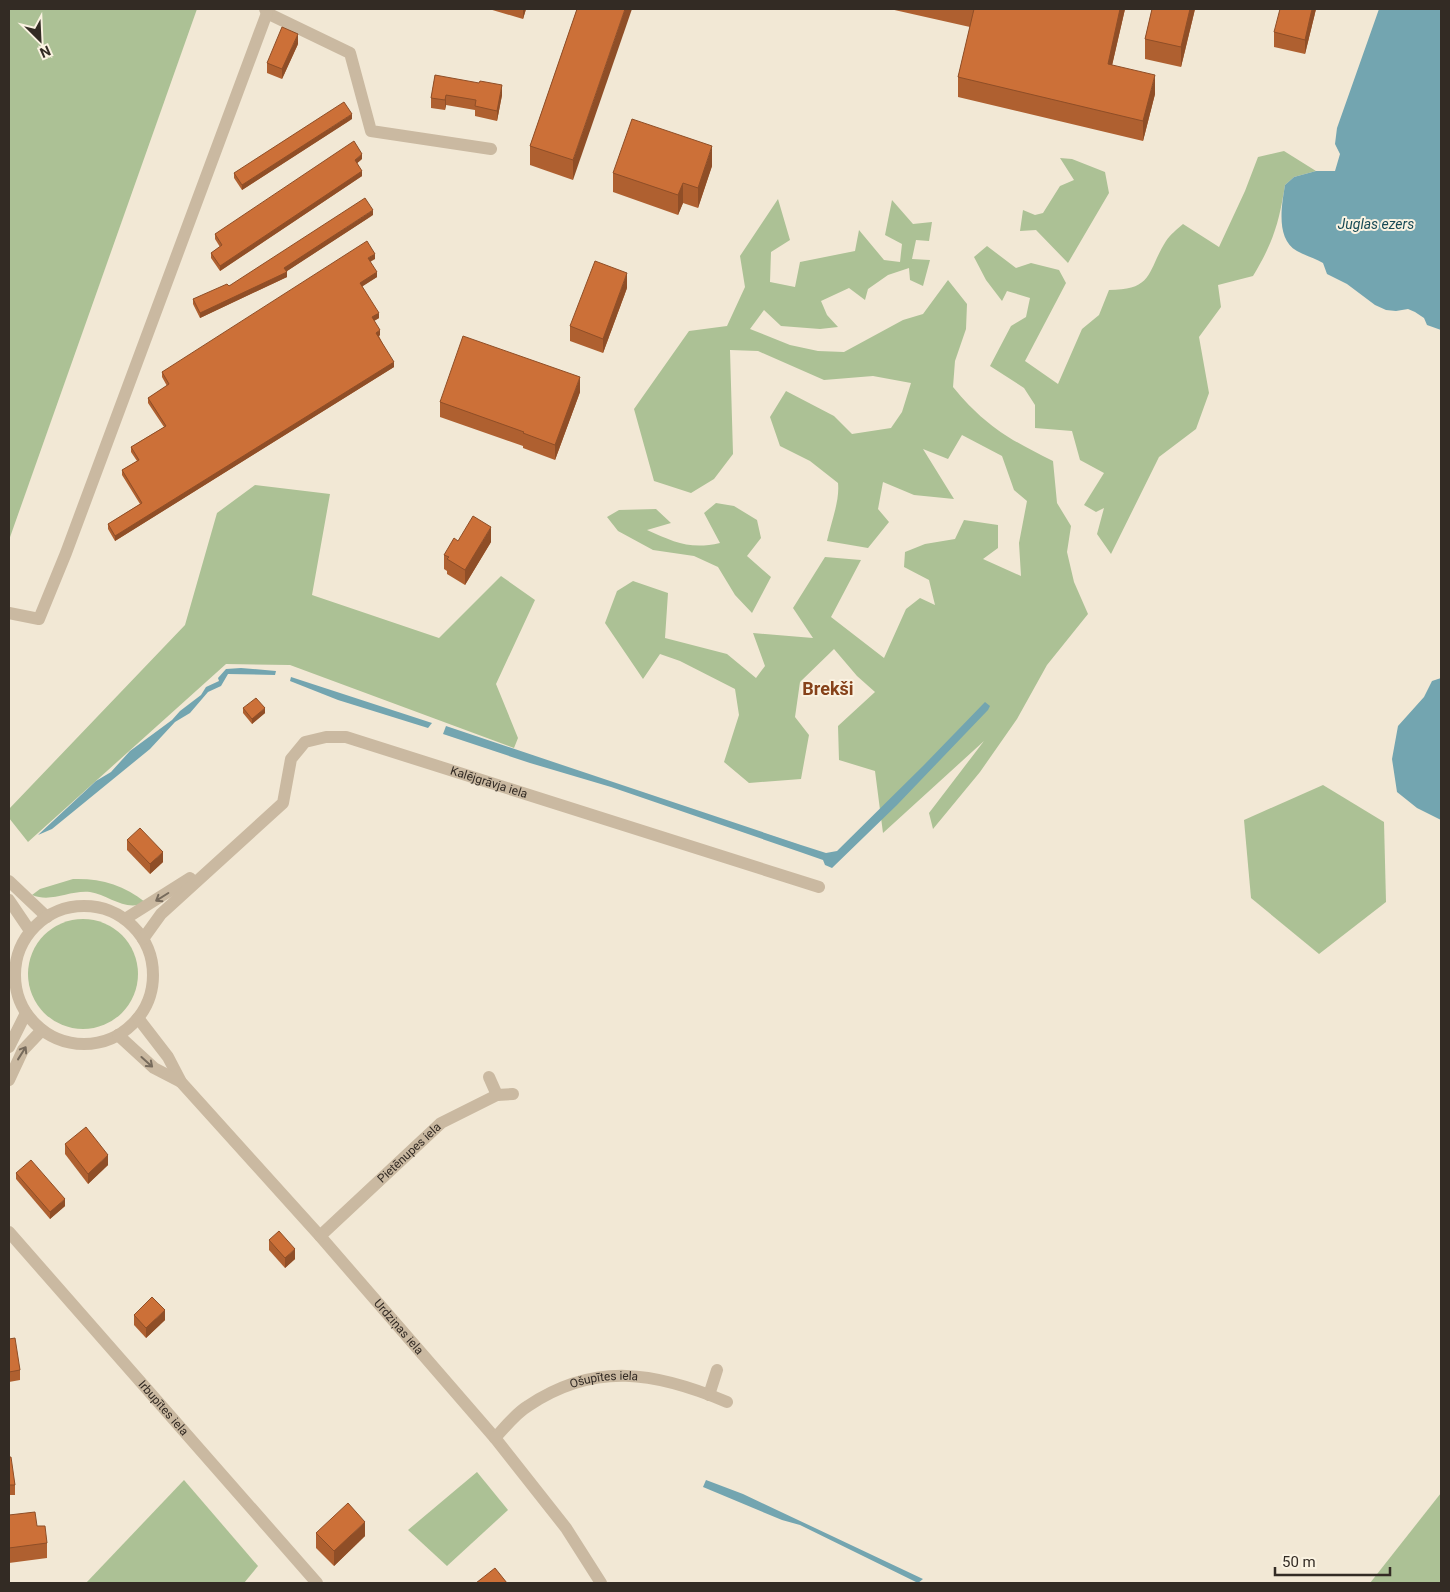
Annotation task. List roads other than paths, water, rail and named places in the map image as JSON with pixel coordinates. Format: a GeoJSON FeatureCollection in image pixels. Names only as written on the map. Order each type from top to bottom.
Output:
{"type":"FeatureCollection","features":[{"type":"Feature","properties":{"kind":"street"},"geometry":{"type":"LineString","coordinates":[[9,613],[39,619],[70,544],[266,11],[350,53],[371,131],[491,149]]}},
{"type":"Feature","properties":{"kind":"street","name":"Kalējgrāvja iela"},"geometry":{"type":"LineString","coordinates":[[143,939],[154,921],[284,803],[291,759],[305,742],[326,737],[346,737],[819,887]]}},
{"type":"Feature","properties":{"kind":"street","name":"Kalējgrāvja iela"},"geometry":{"type":"LineString","coordinates":[[125,919],[218,861]]}},
{"type":"Feature","properties":{"kind":"street"},"geometry":{"type":"LineString","coordinates":[[9,880],[47,916]]}},
{"type":"Feature","properties":{"kind":"street"},"geometry":{"type":"LineString","coordinates":[[9,900],[30,931]]}},
{"type":"Feature","properties":{"kind":"street"},"geometry":{"type":"LineString","coordinates":[[92,906],[115,913],[125,919],[143,939],[151,958],[153,979],[148,999],[138,1018],[118,1035],[99,1042],[79,1044],[60,1040],[42,1030],[26,1013],[17,993],[15,971],[19,950],[30,931],[47,916],[68,907],[92,906]]}},
{"type":"Feature","properties":{"kind":"street"},"geometry":{"type":"LineString","coordinates":[[9,1047],[26,1013]]}},
{"type":"Feature","properties":{"kind":"street","name":"Urdziņas iela"},"geometry":{"type":"LineString","coordinates":[[138,1018],[168,1057],[181,1082],[320,1236],[495,1438],[566,1528],[601,1583]]}},
{"type":"Feature","properties":{"kind":"street"},"geometry":{"type":"LineString","coordinates":[[9,1080],[22,1050],[42,1030]]}},
{"type":"Feature","properties":{"kind":"street","name":"Urdziņas iela"},"geometry":{"type":"LineString","coordinates":[[118,1035],[154,1068],[181,1082]]}},
{"type":"Feature","properties":{"kind":"street"},"geometry":{"type":"LineString","coordinates":[[489,1078],[496,1095]]}},
{"type":"Feature","properties":{"kind":"street","name":"Pietēnupes iela"},"geometry":{"type":"LineString","coordinates":[[320,1236],[441,1124],[496,1095],[513,1094]]}},
{"type":"Feature","properties":{"kind":"street","name":"Irbupītes iela"},"geometry":{"type":"LineString","coordinates":[[9,1232],[317,1583]]}},
{"type":"Feature","properties":{"kind":"street"},"geometry":{"type":"LineString","coordinates":[[709,1395],[717,1370]]}},
{"type":"Feature","properties":{"kind":"street","name":"Ošupītes iela"},"geometry":{"type":"LineString","coordinates":[[495,1438],[526,1406],[570,1383],[608,1375],[639,1375],[709,1395],[726,1402]]}},
{"type":"Feature","properties":{"kind":"water","name":"Juglas ezers"},"geometry":{"type":"Polygon","coordinates":[[[1379,9],[1441,9],[1441,330],[1427,325],[1424,318],[1408,309],[1386,310],[1375,305],[1347,284],[1327,274],[1323,263],[1297,251],[1285,238],[1283,230],[1282,211],[1285,185],[1294,177],[1316,171],[1335,171],[1340,154],[1335,144],[1337,128],[1379,9]]]}},
{"type":"Feature","properties":{"kind":"water"},"geometry":{"type":"Polygon","coordinates":[[[241,668],[276,671],[275,675],[228,674],[221,686],[208,692],[190,713],[175,722],[150,749],[52,829],[38,835],[96,781],[111,772],[130,751],[172,720],[180,711],[201,695],[206,687],[219,681],[218,678],[226,669],[241,668]]]}},
{"type":"Feature","properties":{"kind":"water"},"geometry":{"type":"Polygon","coordinates":[[[291,677],[432,723],[428,728],[338,700],[290,681],[291,677]]]}},
{"type":"Feature","properties":{"kind":"water"},"geometry":{"type":"Polygon","coordinates":[[[1441,678],[1441,820],[1417,808],[1397,792],[1392,759],[1398,726],[1424,697],[1432,681],[1441,678]]]}},
{"type":"Feature","properties":{"kind":"water"},"geometry":{"type":"Polygon","coordinates":[[[985,702],[990,706],[988,710],[897,805],[832,868],[825,865],[823,860],[800,852],[611,787],[443,734],[446,726],[826,853],[837,851],[985,702]]]}},
{"type":"Feature","properties":{"kind":"water"},"geometry":{"type":"Polygon","coordinates":[[[706,1480],[743,1494],[923,1579],[918,1583],[800,1525],[782,1520],[703,1487],[706,1480]]]}},
{"type":"Feature","properties":{"kind":"district","name":"Brekši"},"geometry":{"type":"Point","coordinates":[828,689]}}]}
